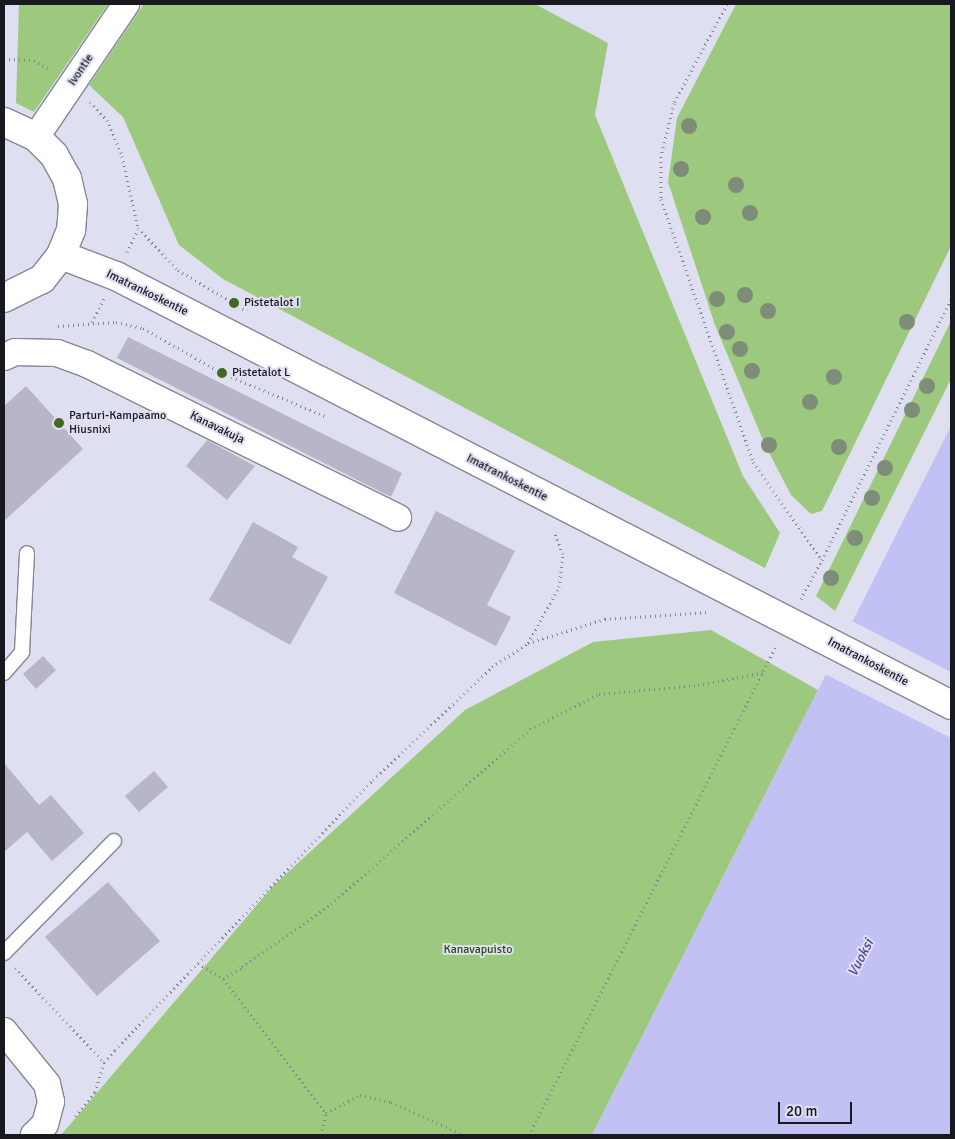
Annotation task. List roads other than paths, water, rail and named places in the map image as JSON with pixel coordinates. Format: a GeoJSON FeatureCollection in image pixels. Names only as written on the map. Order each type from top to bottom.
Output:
{"type":"FeatureCollection","features":[{"type":"Feature","properties":{"kind":"main road"},"geometry":{"type":"LineString","coordinates":[[4,122],[36,137],[54,155],[67,178],[71,222],[61,255],[42,279],[4,298]]}},
{"type":"Feature","properties":{"kind":"main road","name":"Imatrankoskentie"},"geometry":{"type":"LineString","coordinates":[[61,255],[116,276],[806,618],[951,706]]}},
{"type":"Feature","properties":{"kind":"street","name":"Ivontie"},"geometry":{"type":"LineString","coordinates":[[36,137],[126,4]]}},
{"type":"Feature","properties":{"kind":"street","name":"Kanavakuja"},"geometry":{"type":"LineString","coordinates":[[4,357],[15,352],[57,353],[87,364],[398,518]]}},
{"type":"Feature","properties":{"kind":"street"},"geometry":{"type":"LineString","coordinates":[[4,1031],[47,1084],[51,1102],[45,1124],[34,1135]]}},
{"type":"Feature","properties":{"kind":"lane"},"geometry":{"type":"LineString","coordinates":[[4,673],[22,652],[27,553]]}},
{"type":"Feature","properties":{"kind":"lane"},"geometry":{"type":"LineString","coordinates":[[7,958],[114,841]]}},
{"type":"Feature","properties":{"kind":"water","name":"Vuoksi"},"geometry":{"type":"Polygon","coordinates":[[[951,426],[951,1135],[592,1135],[818,690],[951,426]]]}},
{"type":"Feature","properties":{"kind":"place","name":"Pistetalot I"},"geometry":{"type":"Point","coordinates":[234,303]}},
{"type":"Feature","properties":{"kind":"place","name":"Pistetalot L"},"geometry":{"type":"Point","coordinates":[222,373]}},
{"type":"Feature","properties":{"kind":"place","name":"Parturi-Kampaamo Hiusnixi"},"geometry":{"type":"Point","coordinates":[59,423]}},
{"type":"Feature","properties":{"kind":"park label","name":"Kanavapuisto"},"geometry":{"type":"Point","coordinates":[478,950]}}]}
